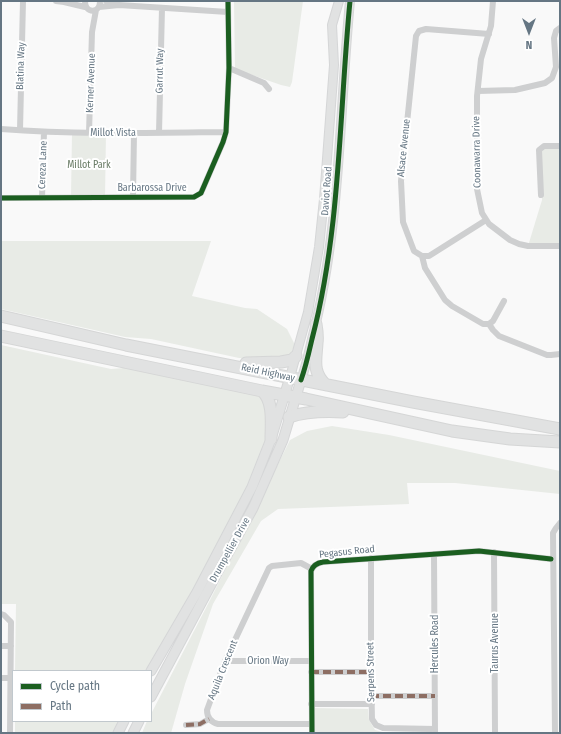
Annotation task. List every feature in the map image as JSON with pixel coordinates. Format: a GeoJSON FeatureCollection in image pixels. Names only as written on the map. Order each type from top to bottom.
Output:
{"type":"FeatureCollection","features":[{"type":"Feature","properties":{"kind":"highway","name":"Reid Highway"},"geometry":{"type":"LineString","coordinates":[[1,316],[126,345],[223,363],[413,402],[560,429]]}},
{"type":"Feature","properties":{"kind":"highway"},"geometry":{"type":"LineString","coordinates":[[316,324],[317,372],[319,377],[326,385]]}},
{"type":"Feature","properties":{"kind":"highway","name":"Reid Highway"},"geometry":{"type":"LineString","coordinates":[[1,336],[452,431],[510,439],[560,442]]}},
{"type":"Feature","properties":{"kind":"highway"},"geometry":{"type":"LineString","coordinates":[[223,363],[281,362],[292,360],[296,356]]}},
{"type":"Feature","properties":{"kind":"highway"},"geometry":{"type":"LineString","coordinates":[[262,390],[268,397],[270,404],[272,439]]}},
{"type":"Feature","properties":{"kind":"highway"},"geometry":{"type":"LineString","coordinates":[[290,417],[306,412],[348,413],[433,432],[452,431]]}},
{"type":"Feature","properties":{"kind":"main road"},"geometry":{"type":"LineString","coordinates":[[291,396],[296,378]]}},
{"type":"Feature","properties":{"kind":"main road","name":"Drumpellier Drive"},"geometry":{"type":"LineString","coordinates":[[152,695],[223,561],[253,508],[283,440],[290,417],[291,396]]}},
{"type":"Feature","properties":{"kind":"main road","name":"Drumpellier Drive"},"geometry":{"type":"LineString","coordinates":[[152,670],[197,592],[241,509],[291,396]]}},
{"type":"Feature","properties":{"kind":"main road"},"geometry":{"type":"LineString","coordinates":[[118,733],[124,722]]}},
{"type":"Feature","properties":{"kind":"main road"},"geometry":{"type":"LineString","coordinates":[[133,733],[138,722]]}},
{"type":"Feature","properties":{"kind":"street","name":"Blatina Way"},"geometry":{"type":"LineString","coordinates":[[20,130],[23,1]]}},
{"type":"Feature","properties":{"kind":"street"},"geometry":{"type":"LineString","coordinates":[[56,1],[92,6],[119,5],[228,12]]}},
{"type":"Feature","properties":{"kind":"street"},"geometry":{"type":"LineString","coordinates":[[64,2],[68,1]]}},
{"type":"Feature","properties":{"kind":"street"},"geometry":{"type":"LineString","coordinates":[[106,1],[119,5]]}},
{"type":"Feature","properties":{"kind":"street","name":"Barbarossa Drive"},"geometry":{"type":"LineString","coordinates":[[1,198],[194,197],[201,193],[226,132],[229,68],[228,1]]}},
{"type":"Feature","properties":{"kind":"street","name":"Daviot Road"},"geometry":{"type":"LineString","coordinates":[[296,378],[296,356],[308,312],[319,247],[334,65],[332,25],[339,1]]}},
{"type":"Feature","properties":{"kind":"street","name":"Daviot Road"},"geometry":{"type":"LineString","coordinates":[[296,378],[316,324],[326,277],[334,218],[350,1]]}},
{"type":"Feature","properties":{"kind":"street","name":"Coonawarra Drive"},"geometry":{"type":"LineString","coordinates":[[486,220],[482,213],[477,189],[478,91],[481,59],[491,26],[493,1]]}},
{"type":"Feature","properties":{"kind":"street","name":"Kerner Avenue"},"geometry":{"type":"LineString","coordinates":[[89,133],[92,6]]}},
{"type":"Feature","properties":{"kind":"street","name":"Garrut Way"},"geometry":{"type":"LineString","coordinates":[[159,133],[162,8]]}},
{"type":"Feature","properties":{"kind":"street"},"geometry":{"type":"LineString","coordinates":[[478,91],[515,90],[545,83],[552,78],[556,67],[554,38],[556,31],[560,28]]}},
{"type":"Feature","properties":{"kind":"street","name":"Alsace Avenue"},"geometry":{"type":"LineString","coordinates":[[489,34],[426,29],[419,31],[416,36],[401,181],[403,222],[414,251],[422,256],[425,268],[445,300],[452,306],[483,324],[489,324]]}},
{"type":"Feature","properties":{"kind":"street"},"geometry":{"type":"LineString","coordinates":[[229,68],[264,83],[269,89]]}},
{"type":"Feature","properties":{"kind":"street","name":"Millot Vista"},"geometry":{"type":"LineString","coordinates":[[1,129],[89,133],[226,132]]}},
{"type":"Feature","properties":{"kind":"street","name":"Cereza Lane"},"geometry":{"type":"LineString","coordinates":[[42,198],[44,132]]}},
{"type":"Feature","properties":{"kind":"street"},"geometry":{"type":"LineString","coordinates":[[133,197],[134,133]]}},
{"type":"Feature","properties":{"kind":"street"},"geometry":{"type":"LineString","coordinates":[[541,195],[539,150],[544,146],[560,146]]}},
{"type":"Feature","properties":{"kind":"street"},"geometry":{"type":"LineString","coordinates":[[422,256],[429,256],[486,220],[510,240],[518,244],[528,246],[560,246]]}},
{"type":"Feature","properties":{"kind":"street"},"geometry":{"type":"LineString","coordinates":[[504,301],[493,321],[489,324],[492,330],[499,336],[551,356],[560,354]]}},
{"type":"Feature","properties":{"kind":"street"},"geometry":{"type":"LineString","coordinates":[[555,733],[558,719],[557,611],[553,533],[560,523]]}},
{"type":"Feature","properties":{"kind":"street","name":"Pegasus Road"},"geometry":{"type":"LineString","coordinates":[[312,733],[312,569],[315,564],[319,562],[479,551],[551,559]]}},
{"type":"Feature","properties":{"kind":"street","name":"Taurus Avenue"},"geometry":{"type":"LineString","coordinates":[[494,552],[495,733]]}},
{"type":"Feature","properties":{"kind":"street","name":"Hercules Road"},"geometry":{"type":"LineString","coordinates":[[434,554],[435,731]]}},
{"type":"Feature","properties":{"kind":"street","name":"Serpens Street"},"geometry":{"type":"LineString","coordinates":[[371,558],[372,719],[380,728],[435,731]]}},
{"type":"Feature","properties":{"kind":"street","name":"Aquila Crescent"},"geometry":{"type":"LineString","coordinates":[[209,719],[207,707],[225,661],[269,568],[272,566],[301,563],[312,569]]}},
{"type":"Feature","properties":{"kind":"street"},"geometry":{"type":"LineString","coordinates":[[1,614],[11,622],[10,733]]}},
{"type":"Feature","properties":{"kind":"street"},"geometry":{"type":"LineString","coordinates":[[1,646],[11,646]]}},
{"type":"Feature","properties":{"kind":"street","name":"Orion Way"},"geometry":{"type":"LineString","coordinates":[[225,661],[311,661]]}},
{"type":"Feature","properties":{"kind":"street"},"geometry":{"type":"LineString","coordinates":[[311,672],[371,672]]}},
{"type":"Feature","properties":{"kind":"street"},"geometry":{"type":"LineString","coordinates":[[1,678],[11,678]]}},
{"type":"Feature","properties":{"kind":"street"},"geometry":{"type":"LineString","coordinates":[[371,696],[435,696]]}},
{"type":"Feature","properties":{"kind":"street"},"geometry":{"type":"LineString","coordinates":[[311,704],[372,704]]}},
{"type":"Feature","properties":{"kind":"street"},"geometry":{"type":"LineString","coordinates":[[186,724],[200,724],[209,719],[220,724],[311,724]]}},
{"type":"Feature","properties":{"kind":"green space"},"geometry":{"type":"Polygon","coordinates":[[[234,1],[303,1],[292,82],[290,87],[235,69],[234,1]]]}},
{"type":"Feature","properties":{"kind":"green space","name":"Millot Park"},"geometry":{"type":"Polygon","coordinates":[[[72,133],[106,133],[105,198],[71,197],[72,133]]]}},
{"type":"Feature","properties":{"kind":"green space"},"geometry":{"type":"Polygon","coordinates":[[[560,146],[560,246],[528,246],[542,200],[539,150],[560,146]]]}},
{"type":"Feature","properties":{"kind":"green space"},"geometry":{"type":"Polygon","coordinates":[[[1,241],[211,241],[192,296],[245,308],[257,309],[287,329],[295,345],[290,355],[272,359],[239,358],[151,339],[125,337],[1,309],[1,241]]]}},
{"type":"Feature","properties":{"kind":"green space"},"geometry":{"type":"Polygon","coordinates":[[[1,345],[111,369],[124,368],[262,391],[271,439],[259,470],[152,670],[15,670],[16,604],[1,604],[1,345]]]}},
{"type":"Feature","properties":{"kind":"green space"},"geometry":{"type":"Polygon","coordinates":[[[332,426],[389,435],[560,471],[560,494],[455,483],[407,483],[409,504],[278,509],[261,521],[213,604],[185,684],[171,733],[142,733],[147,722],[152,722],[152,712],[290,440],[307,431],[332,426]]]}},
{"type":"Feature","properties":{"kind":"green space"},"geometry":{"type":"Polygon","coordinates":[[[313,708],[368,709],[369,720],[375,730],[382,732],[432,731],[432,733],[314,733],[313,708]]]}},
{"type":"Feature","properties":{"kind":"green space"},"geometry":{"type":"Polygon","coordinates":[[[15,722],[124,722],[118,733],[15,733],[15,722]]]}},
{"type":"Feature","properties":{"kind":"marked path"},"geometry":{"type":"LineString","coordinates":[[311,672],[371,672]]}},
{"type":"Feature","properties":{"kind":"marked path"},"geometry":{"type":"LineString","coordinates":[[371,696],[435,696]]}},
{"type":"Feature","properties":{"kind":"marked path"},"geometry":{"type":"LineString","coordinates":[[186,725],[200,724],[209,719]]}},
{"type":"Feature","properties":{"kind":"cycle path"},"geometry":{"type":"LineString","coordinates":[[1,198],[194,197],[201,193],[226,132],[229,68],[228,1]]}},
{"type":"Feature","properties":{"kind":"cycle path"},"geometry":{"type":"LineString","coordinates":[[301,380],[322,297],[329,255],[338,171],[350,1]]}},
{"type":"Feature","properties":{"kind":"cycle path"},"geometry":{"type":"LineString","coordinates":[[312,733],[311,571],[313,567],[323,562],[479,551],[551,559]]}}]}
